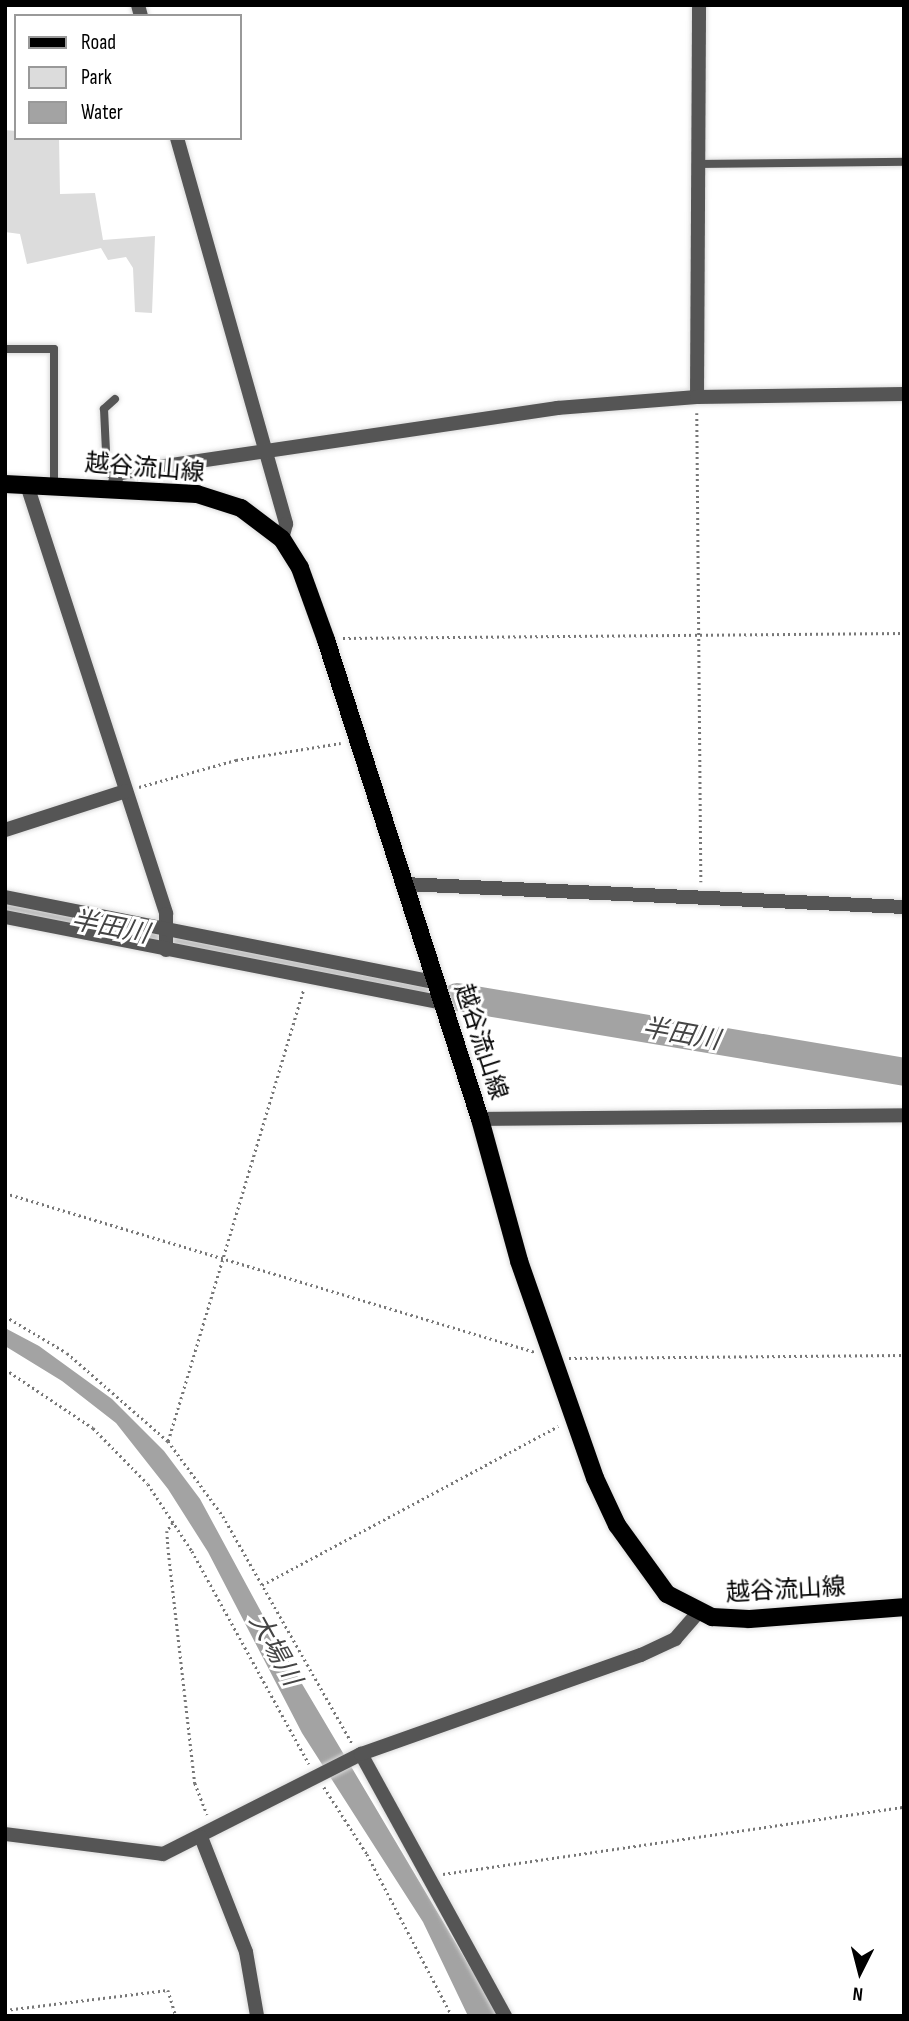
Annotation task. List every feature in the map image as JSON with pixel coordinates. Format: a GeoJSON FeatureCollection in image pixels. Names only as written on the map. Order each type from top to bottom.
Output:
{"type":"FeatureCollection","features":[{"type":"Feature","properties":{"kind":"main road","name":"越谷流山線"},"geometry":{"type":"LineString","coordinates":[[5,485],[54,486],[114,482],[176,491],[218,500],[256,517],[282,539],[300,568],[326,640],[480,1119],[519,1261],[604,1500],[635,1553],[667,1594],[698,1613],[749,1619],[904,1607]]}},
{"type":"Feature","properties":{"kind":"street"},"geometry":{"type":"LineString","coordinates":[[697,397],[699,5]]}},
{"type":"Feature","properties":{"kind":"street"},"geometry":{"type":"LineString","coordinates":[[178,140],[262,453],[286,524],[282,539]]}},
{"type":"Feature","properties":{"kind":"street"},"geometry":{"type":"LineString","coordinates":[[114,482],[262,453],[557,408],[697,397],[904,394]]}},
{"type":"Feature","properties":{"kind":"street"},"geometry":{"type":"LineString","coordinates":[[27,485],[126,791],[167,940]]}},
{"type":"Feature","properties":{"kind":"street"},"geometry":{"type":"LineString","coordinates":[[5,830],[126,791]]}},
{"type":"Feature","properties":{"kind":"street"},"geometry":{"type":"LineString","coordinates":[[404,884],[904,907]]}},
{"type":"Feature","properties":{"kind":"street"},"geometry":{"type":"LineString","coordinates":[[5,898],[306,977],[443,1003]]}},
{"type":"Feature","properties":{"kind":"street"},"geometry":{"type":"LineString","coordinates":[[5,918],[436,982]]}},
{"type":"Feature","properties":{"kind":"street"},"geometry":{"type":"LineString","coordinates":[[480,1119],[904,1115]]}},
{"type":"Feature","properties":{"kind":"street"},"geometry":{"type":"LineString","coordinates":[[5,1834],[163,1854],[357,1756],[642,1655],[675,1639],[698,1613]]}},
{"type":"Feature","properties":{"kind":"street"},"geometry":{"type":"LineString","coordinates":[[357,1756],[432,1876],[505,2016]]}},
{"type":"Feature","properties":{"kind":"street"},"geometry":{"type":"LineString","coordinates":[[207,1834],[246,1952],[257,2016]]}},
{"type":"Feature","properties":{"kind":"lane"},"geometry":{"type":"LineString","coordinates":[[700,164],[904,162]]}},
{"type":"Feature","properties":{"kind":"lane"},"geometry":{"type":"LineString","coordinates":[[5,349],[54,349],[54,486]]}},
{"type":"Feature","properties":{"kind":"lane"},"geometry":{"type":"LineString","coordinates":[[114,482],[107,472],[104,409],[115,399]]}},
{"type":"Feature","properties":{"kind":"path"},"geometry":{"type":"LineString","coordinates":[[697,397],[701,896]]}},
{"type":"Feature","properties":{"kind":"path"},"geometry":{"type":"LineString","coordinates":[[326,640],[699,633],[904,633]]}},
{"type":"Feature","properties":{"kind":"path"},"geometry":{"type":"LineString","coordinates":[[126,791],[236,760],[358,740]]}},
{"type":"Feature","properties":{"kind":"path"},"geometry":{"type":"LineString","coordinates":[[168,1441],[306,977]]}},
{"type":"Feature","properties":{"kind":"path"},"geometry":{"type":"LineString","coordinates":[[5,1193],[552,1358],[904,1355]]}},
{"type":"Feature","properties":{"kind":"path"},"geometry":{"type":"LineString","coordinates":[[5,1316],[67,1353],[168,1441],[223,1516],[357,1756]]}},
{"type":"Feature","properties":{"kind":"path"},"geometry":{"type":"LineString","coordinates":[[5,1368],[93,1428],[148,1485],[173,1522],[373,1864],[452,2016]]}},
{"type":"Feature","properties":{"kind":"path"},"geometry":{"type":"LineString","coordinates":[[261,1585],[574,1418]]}},
{"type":"Feature","properties":{"kind":"path"},"geometry":{"type":"LineString","coordinates":[[173,1522],[167,1531],[168,1547],[195,1783],[207,1834]]}},
{"type":"Feature","properties":{"kind":"path"},"geometry":{"type":"LineString","coordinates":[[432,1876],[904,1807]]}},
{"type":"Feature","properties":{"kind":"path"},"geometry":{"type":"LineString","coordinates":[[5,2010],[168,1990],[176,2016]]}},
{"type":"Feature","properties":{"kind":"green space"},"geometry":{"type":"Polygon","coordinates":[[[5,130],[14,131],[14,140],[59,140],[60,194],[95,193],[103,240],[155,236],[152,313],[135,312],[133,268],[126,257],[108,260],[101,248],[27,264],[20,234],[5,232],[5,130]]]}},
{"type":"Feature","properties":{"kind":"water","name":"大場川"},"geometry":{"type":"Polygon","coordinates":[[[5,1328],[39,1346],[112,1399],[164,1451],[200,1499],[279,1645],[499,2016],[468,2016],[423,1922],[302,1733],[208,1552],[168,1489],[116,1423],[62,1381],[5,1346],[5,1328]]]}},
{"type":"Feature","properties":{"kind":"waterway","name":"半田川"},"geometry":{"type":"LineString","coordinates":[[5,907],[421,990]]}},
{"type":"Feature","properties":{"kind":"waterway","name":"半田川"},"geometry":{"type":"LineString","coordinates":[[457,997],[904,1072]]}}]}
